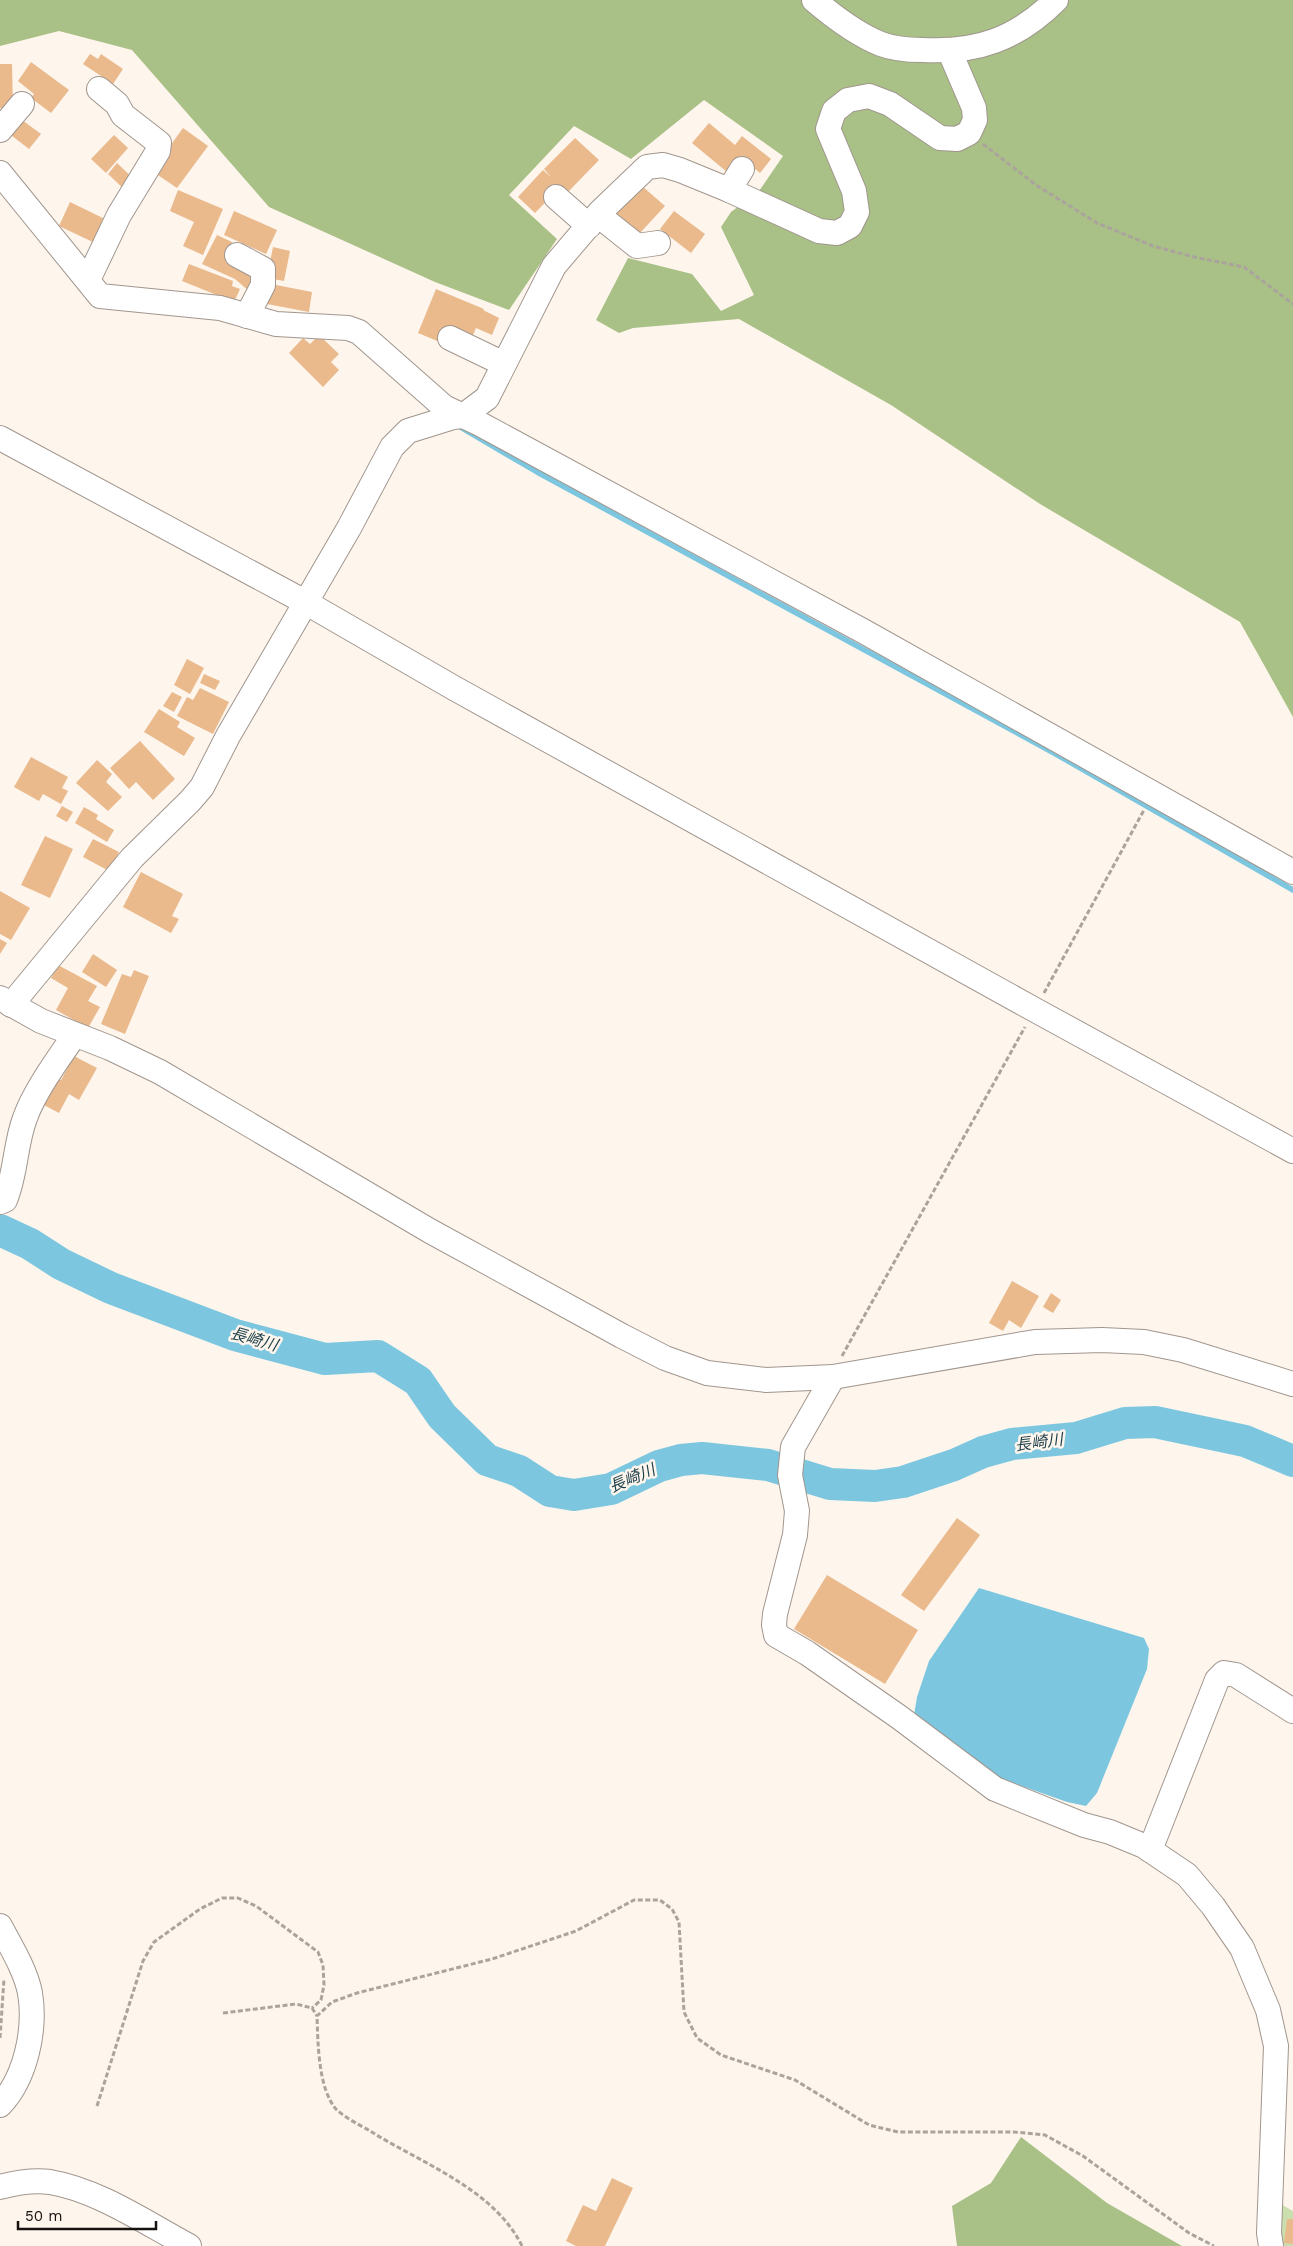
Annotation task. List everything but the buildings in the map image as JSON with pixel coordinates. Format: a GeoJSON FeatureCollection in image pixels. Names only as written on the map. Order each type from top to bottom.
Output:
{"type":"FeatureCollection","features":[{"type":"Feature","properties":{"kind":"street"},"geometry":{"type":"LineString","coordinates":[[814,0],[863,36],[882,45],[902,50],[950,52],[988,44],[1019,31],[1056,0]]}},
{"type":"Feature","properties":{"kind":"street"},"geometry":{"type":"LineString","coordinates":[[950,52],[974,108],[975,120],[969,133],[957,139],[940,138],[890,104],[869,96],[848,100],[834,111],[828,129],[854,191],[857,212],[850,226],[838,233],[819,231],[729,190],[663,165],[647,167],[593,220],[554,266],[487,398],[452,418],[408,431],[392,447],[349,528],[305,602],[202,786],[190,801],[132,858],[5,1002],[74,1036],[110,1048],[160,1072],[430,1231],[665,1358],[707,1373],[766,1380],[833,1377],[1035,1342],[1102,1340],[1144,1342],[1183,1350],[1293,1384]]}},
{"type":"Feature","properties":{"kind":"street"},"geometry":{"type":"LineString","coordinates":[[88,280],[119,216],[158,151],[159,143],[123,115],[117,104],[99,89]]}},
{"type":"Feature","properties":{"kind":"street"},"geometry":{"type":"LineString","coordinates":[[0,130],[22,104]]}},
{"type":"Feature","properties":{"kind":"street"},"geometry":{"type":"LineString","coordinates":[[729,190],[742,169]]}},
{"type":"Feature","properties":{"kind":"street"},"geometry":{"type":"LineString","coordinates":[[0,173],[100,296],[220,308],[276,324],[348,328],[359,332],[444,407],[452,418],[863,630],[1293,872]]}},
{"type":"Feature","properties":{"kind":"street"},"geometry":{"type":"LineString","coordinates":[[556,197],[637,246],[658,244]]}},
{"type":"Feature","properties":{"kind":"street"},"geometry":{"type":"LineString","coordinates":[[237,255],[263,269],[263,284],[247,316]]}},
{"type":"Feature","properties":{"kind":"street"},"geometry":{"type":"LineString","coordinates":[[450,338],[504,364]]}},
{"type":"Feature","properties":{"kind":"street"},"geometry":{"type":"LineString","coordinates":[[0,438],[305,602],[454,688],[1293,1151]]}},
{"type":"Feature","properties":{"kind":"street"},"geometry":{"type":"LineString","coordinates":[[0,1202],[5,1200],[11,1186],[25,1117],[48,1074],[74,1036]]}},
{"type":"Feature","properties":{"kind":"street"},"geometry":{"type":"LineString","coordinates":[[833,1377],[793,1447],[790,1475],[797,1511],[796,1527],[775,1614],[774,1625],[776,1635],[807,1653],[899,1717],[995,1789],[1084,1825],[1110,1832],[1150,1850],[1187,1875],[1213,1906],[1242,1948],[1268,2010],[1276,2046],[1269,2233],[1271,2246]]}},
{"type":"Feature","properties":{"kind":"street"},"geometry":{"type":"LineString","coordinates":[[1150,1850],[1160,1830],[1217,1680],[1224,1673],[1236,1675],[1293,1711]]}},
{"type":"Feature","properties":{"kind":"street"},"geometry":{"type":"LineString","coordinates":[[0,1926],[13,1950],[30,1992],[31,2019],[29,2042],[22,2071],[0,2105]]}},
{"type":"Feature","properties":{"kind":"street"},"geometry":{"type":"LineString","coordinates":[[0,2187],[14,2184],[48,2182],[88,2192],[189,2246]]}},
{"type":"Feature","properties":{"kind":"path"},"geometry":{"type":"LineString","coordinates":[[969,133],[1036,185],[1097,223],[1161,248],[1194,258],[1244,266],[1293,304]]}},
{"type":"Feature","properties":{"kind":"path"},"geometry":{"type":"LineString","coordinates":[[833,1377],[846,1348],[1145,809]]}},
{"type":"Feature","properties":{"kind":"path"},"geometry":{"type":"LineString","coordinates":[[97,2106],[143,1961],[154,1942],[200,1909],[222,1898],[238,1898],[256,1906],[318,1952],[323,1965],[324,1985],[321,2000],[312,2008]]}},
{"type":"Feature","properties":{"kind":"path"},"geometry":{"type":"LineString","coordinates":[[317,2016],[332,2002],[357,1993],[492,1959],[576,1930],[634,1900],[660,1900],[672,1909],[679,1922],[684,2012],[697,2038],[721,2055],[795,2080],[869,2125],[898,2132],[1014,2132],[1045,2135],[1083,2156],[1189,2233],[1214,2246]]}},
{"type":"Feature","properties":{"kind":"path"},"geometry":{"type":"LineString","coordinates":[[0,2038],[4,1978]]}},
{"type":"Feature","properties":{"kind":"path"},"geometry":{"type":"LineString","coordinates":[[223,2013],[296,2004],[312,2008],[317,2016],[322,2079],[336,2108],[391,2144],[451,2177],[478,2195],[515,2232],[522,2246]]}},
{"type":"Feature","properties":{"kind":"green space"},"geometry":{"type":"Polygon","coordinates":[[[0,0],[1293,0],[1293,717],[1240,622],[1040,504],[891,405],[739,319],[633,328],[619,333],[596,320],[628,258],[692,274],[721,311],[754,295],[721,227],[731,212],[759,191],[783,156],[704,100],[631,159],[574,126],[509,195],[557,239],[509,310],[435,282],[269,207],[132,50],[59,31],[0,46],[0,0]]]}},
{"type":"Feature","properties":{"kind":"green space"},"geometry":{"type":"Polygon","coordinates":[[[1021,2137],[1107,2203],[1182,2246],[957,2246],[952,2206],[991,2183],[1021,2137]]]}},
{"type":"Feature","properties":{"kind":"green space"},"geometry":{"type":"Polygon","coordinates":[[[1279,2203],[1293,2211],[1293,2246],[1276,2246],[1279,2203]]]}},
{"type":"Feature","properties":{"kind":"water"},"geometry":{"type":"Polygon","coordinates":[[[979,1588],[1144,1638],[1149,1649],[1147,1669],[1097,1793],[1086,1806],[1067,1802],[985,1773],[914,1715],[917,1697],[929,1661],[979,1588]]]}},
{"type":"Feature","properties":{"kind":"waterway"},"geometry":{"type":"LineString","coordinates":[[455,424],[537,472],[1054,753],[1293,890]]}},
{"type":"Feature","properties":{"kind":"waterway","name":"長崎川"},"geometry":{"type":"LineString","coordinates":[[0,1230],[30,1244],[61,1264],[111,1288],[235,1335],[325,1359],[378,1356],[418,1381],[442,1416],[487,1460],[519,1471],[550,1491],[574,1495],[611,1489],[659,1466],[681,1460],[702,1458],[768,1465],[830,1484],[875,1486],[903,1482],[954,1465],[983,1452],[1012,1444],[1076,1438],[1125,1423],[1155,1422],[1245,1441],[1293,1461]]}}]}
